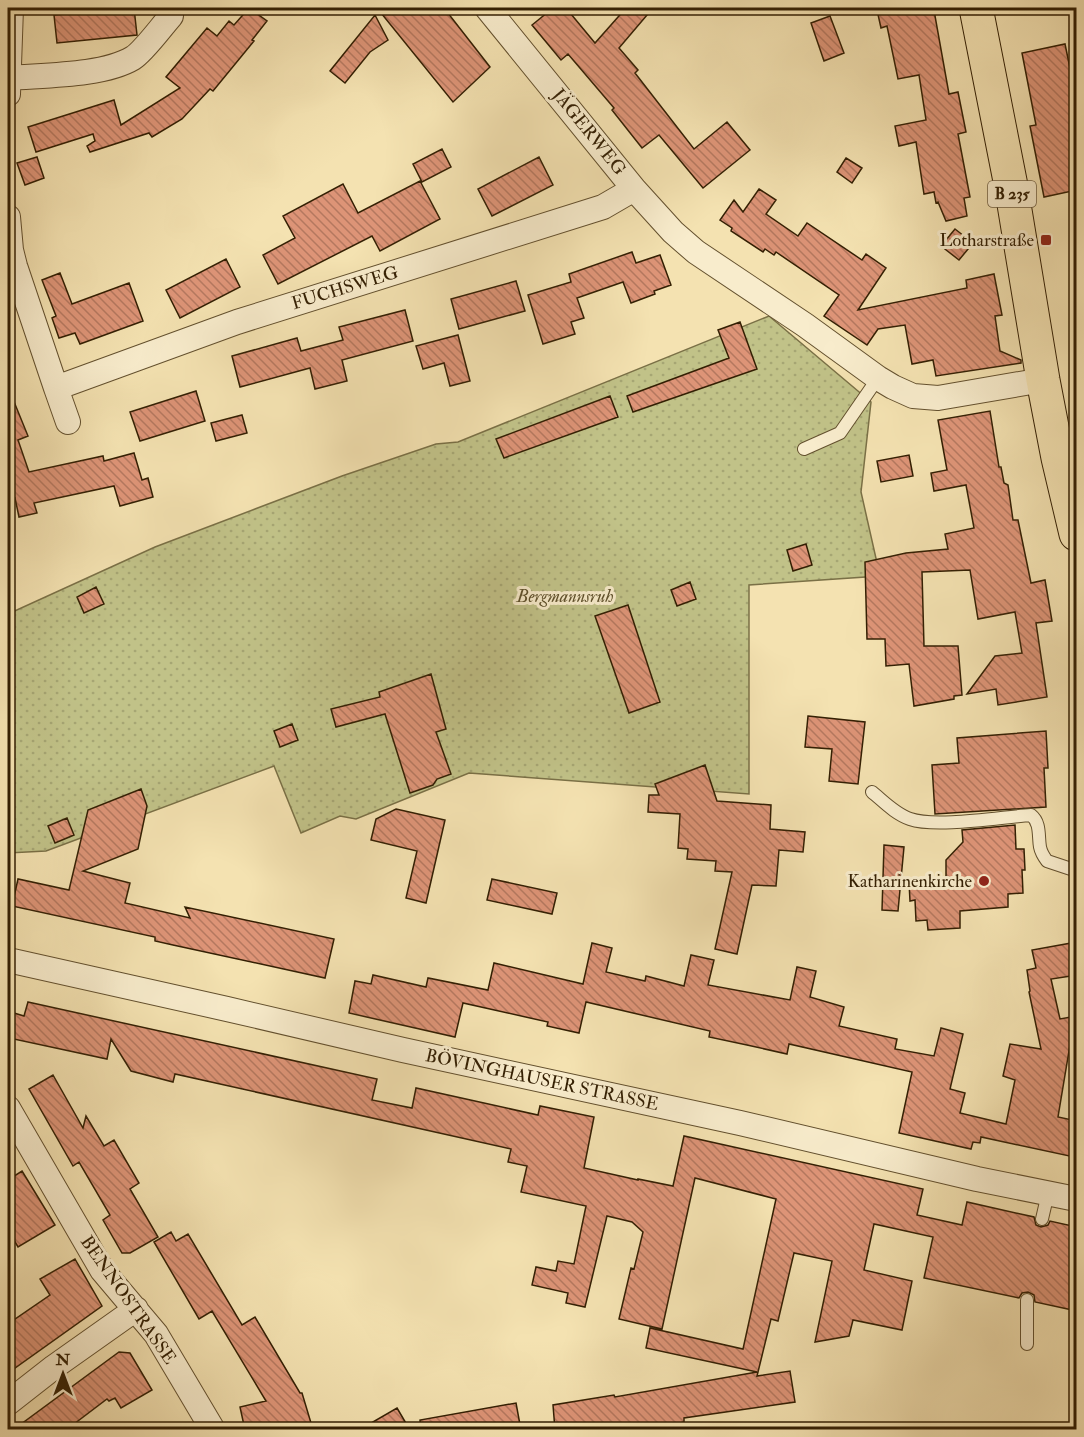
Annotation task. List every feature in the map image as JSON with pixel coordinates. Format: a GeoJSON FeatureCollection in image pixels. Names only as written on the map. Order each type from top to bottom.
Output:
{"type":"FeatureCollection","features":[{"type":"Feature","properties":{"kind":"main road","name":"B 235"},"geometry":{"type":"LineString","coordinates":[[976,8],[1011,186],[1043,381],[1058,458],[1077,534]]}},
{"type":"Feature","properties":{"kind":"street"},"geometry":{"type":"LineString","coordinates":[[11,8],[8,86],[108,67],[134,57],[171,16]]}},
{"type":"Feature","properties":{"kind":"street","name":"JÄGERWEG"},"geometry":{"type":"LineString","coordinates":[[487,8],[634,189],[673,232],[696,252],[805,325],[878,378]]}},
{"type":"Feature","properties":{"kind":"street","name":"FUCHSWEG"},"geometry":{"type":"LineString","coordinates":[[56,388],[237,322],[603,207],[634,189]]}},
{"type":"Feature","properties":{"kind":"street"},"geometry":{"type":"LineString","coordinates":[[8,217],[15,266],[68,422]]}},
{"type":"Feature","properties":{"kind":"street"},"geometry":{"type":"LineString","coordinates":[[878,378],[913,396],[938,398],[1043,381]]}},
{"type":"Feature","properties":{"kind":"street","name":"BÖVINGHAUSER STRASSE"},"geometry":{"type":"LineString","coordinates":[[8,960],[403,1050],[740,1123],[977,1179],[1077,1199]]}},
{"type":"Feature","properties":{"kind":"street","name":"BENNOSTRASSE"},"geometry":{"type":"LineString","coordinates":[[8,1108],[102,1270],[156,1334],[213,1430]]}},
{"type":"Feature","properties":{"kind":"street"},"geometry":{"type":"LineString","coordinates":[[8,1402],[136,1309]]}},
{"type":"Feature","properties":{"kind":"lane"},"geometry":{"type":"LineString","coordinates":[[804,449],[840,433],[878,378]]}},
{"type":"Feature","properties":{"kind":"lane"},"geometry":{"type":"LineString","coordinates":[[872,792],[908,819],[926,823],[1031,815],[1035,817],[1039,827],[1041,850],[1047,861],[1071,869],[1077,868]]}},
{"type":"Feature","properties":{"kind":"lane"},"geometry":{"type":"LineString","coordinates":[[1042,1219],[1048,1193]]}},
{"type":"Feature","properties":{"kind":"lane"},"geometry":{"type":"LineString","coordinates":[[1027,1300],[1027,1344]]}},
{"type":"Feature","properties":{"kind":"green space","name":"Bergmannsruh"},"geometry":{"type":"Polygon","coordinates":[[[769,316],[871,402],[861,492],[880,576],[749,585],[749,794],[469,773],[356,819],[340,816],[301,833],[274,766],[46,851],[8,853],[8,614],[155,547],[342,476],[436,444],[458,442],[769,316]]]}},
{"type":"Feature","properties":{"kind":"building"},"geometry":{"type":"Polygon","coordinates":[[[86,8],[134,8],[137,35],[57,43],[54,15],[86,12],[86,8]]]}},
{"type":"Feature","properties":{"kind":"building"},"geometry":{"type":"Polygon","coordinates":[[[249,8],[267,21],[252,40],[254,41],[213,91],[210,89],[182,119],[152,137],[149,133],[90,152],[87,146],[95,141],[93,134],[36,152],[28,127],[114,100],[121,125],[180,88],[166,77],[207,28],[217,36],[229,21],[234,25],[249,8]]]}},
{"type":"Feature","properties":{"kind":"building"},"geometry":{"type":"Polygon","coordinates":[[[377,8],[444,8],[490,67],[453,102],[377,8]]]}},
{"type":"Feature","properties":{"kind":"building"},"geometry":{"type":"Polygon","coordinates":[[[553,8],[566,8],[595,43],[626,8],[653,8],[619,48],[638,70],[635,73],[694,149],[727,122],[750,150],[703,188],[659,135],[642,148],[612,110],[614,108],[568,54],[561,60],[532,25],[553,8]]]}},
{"type":"Feature","properties":{"kind":"building"},"geometry":{"type":"Polygon","coordinates":[[[935,8],[949,94],[958,92],[966,132],[958,134],[970,197],[964,198],[967,216],[946,221],[938,202],[936,203],[934,192],[924,194],[916,142],[899,146],[895,126],[926,120],[919,75],[898,79],[887,26],[881,28],[877,10],[935,8]]]}},
{"type":"Feature","properties":{"kind":"building"},"geometry":{"type":"Polygon","coordinates":[[[375,15],[388,40],[370,52],[345,83],[330,71],[375,15]]]}},
{"type":"Feature","properties":{"kind":"building"},"geometry":{"type":"Polygon","coordinates":[[[830,16],[844,53],[824,61],[811,23],[830,16]]]}},
{"type":"Feature","properties":{"kind":"building"},"geometry":{"type":"Polygon","coordinates":[[[1065,44],[1077,102],[1077,190],[1044,197],[1030,126],[1036,125],[1022,53],[1065,44]]]}},
{"type":"Feature","properties":{"kind":"building"},"geometry":{"type":"Polygon","coordinates":[[[442,149],[451,167],[422,182],[413,164],[442,149]]]}},
{"type":"Feature","properties":{"kind":"building"},"geometry":{"type":"Polygon","coordinates":[[[37,157],[44,178],[25,185],[17,163],[37,157]]]}},
{"type":"Feature","properties":{"kind":"building"},"geometry":{"type":"Polygon","coordinates":[[[539,157],[553,185],[492,216],[478,189],[539,157]]]}},
{"type":"Feature","properties":{"kind":"building"},"geometry":{"type":"Polygon","coordinates":[[[846,158],[862,168],[852,183],[837,172],[846,158]]]}},
{"type":"Feature","properties":{"kind":"building"},"geometry":{"type":"Polygon","coordinates":[[[420,181],[440,219],[380,251],[372,236],[278,284],[263,255],[295,238],[283,216],[343,184],[358,213],[420,181]]]}},
{"type":"Feature","properties":{"kind":"building"},"geometry":{"type":"Polygon","coordinates":[[[759,189],[776,200],[766,214],[798,236],[807,223],[862,260],[866,254],[886,268],[858,310],[967,288],[966,280],[994,274],[1002,315],[995,316],[1000,351],[1021,360],[1021,363],[936,376],[933,360],[912,364],[905,325],[878,329],[867,345],[824,316],[839,295],[776,252],[774,255],[765,249],[763,252],[731,231],[732,228],[720,220],[734,200],[743,212],[759,189]]]}},
{"type":"Feature","properties":{"kind":"building"},"geometry":{"type":"Polygon","coordinates":[[[955,229],[973,243],[959,260],[941,246],[955,229]]]}},
{"type":"Feature","properties":{"kind":"building"},"geometry":{"type":"Polygon","coordinates":[[[632,252],[636,263],[660,255],[671,285],[631,303],[623,282],[577,298],[584,318],[571,322],[575,334],[543,344],[528,295],[571,282],[569,274],[632,252]]]}},
{"type":"Feature","properties":{"kind":"building"},"geometry":{"type":"Polygon","coordinates":[[[226,259],[240,287],[180,318],[166,290],[226,259]]]}},
{"type":"Feature","properties":{"kind":"building"},"geometry":{"type":"Polygon","coordinates":[[[60,273],[72,304],[129,283],[143,321],[80,344],[75,333],[59,338],[52,318],[56,316],[42,280],[60,273]]]}},
{"type":"Feature","properties":{"kind":"building"},"geometry":{"type":"Polygon","coordinates":[[[516,281],[525,311],[459,329],[451,299],[516,281]]]}},
{"type":"Feature","properties":{"kind":"building"},"geometry":{"type":"Polygon","coordinates":[[[405,310],[413,341],[342,360],[347,381],[315,389],[310,368],[240,387],[232,356],[297,338],[301,351],[343,340],[339,327],[405,310]]]}},
{"type":"Feature","properties":{"kind":"building"},"geometry":{"type":"Polygon","coordinates":[[[740,322],[757,369],[633,412],[627,396],[729,358],[718,330],[740,322]]]}},
{"type":"Feature","properties":{"kind":"building"},"geometry":{"type":"Polygon","coordinates":[[[458,335],[470,381],[450,386],[444,363],[423,369],[416,346],[458,335]]]}},
{"type":"Feature","properties":{"kind":"building"},"geometry":{"type":"Polygon","coordinates":[[[8,387],[28,436],[18,440],[29,472],[103,456],[104,461],[134,453],[142,480],[148,478],[153,497],[120,506],[114,486],[34,503],[37,513],[19,517],[15,498],[8,503],[8,387]]]}},
{"type":"Feature","properties":{"kind":"building"},"geometry":{"type":"Polygon","coordinates":[[[196,391],[205,421],[140,441],[130,412],[196,391]]]}},
{"type":"Feature","properties":{"kind":"building"},"geometry":{"type":"Polygon","coordinates":[[[610,396],[618,417],[504,458],[496,439],[610,396]]]}},
{"type":"Feature","properties":{"kind":"building"},"geometry":{"type":"Polygon","coordinates":[[[990,411],[999,467],[1001,467],[1004,483],[1008,485],[1013,520],[1018,520],[1031,583],[1045,580],[1052,621],[1036,623],[1047,697],[998,705],[996,689],[967,694],[995,656],[1022,653],[1015,612],[978,619],[970,570],[922,572],[924,646],[958,646],[962,695],[954,696],[954,699],[914,706],[909,664],[886,666],[885,639],[867,639],[865,562],[906,553],[948,549],[945,534],[974,528],[966,485],[934,491],[931,473],[947,470],[938,420],[990,411]]]}},
{"type":"Feature","properties":{"kind":"building"},"geometry":{"type":"Polygon","coordinates":[[[242,415],[247,433],[216,441],[211,423],[242,415]]]}},
{"type":"Feature","properties":{"kind":"building"},"geometry":{"type":"Polygon","coordinates":[[[909,455],[913,476],[881,482],[877,461],[909,455]]]}},
{"type":"Feature","properties":{"kind":"building"},"geometry":{"type":"Polygon","coordinates":[[[806,544],[812,565],[793,571],[787,550],[806,544]]]}},
{"type":"Feature","properties":{"kind":"building"},"geometry":{"type":"Polygon","coordinates":[[[690,582],[696,599],[677,606],[671,590],[690,582]]]}},
{"type":"Feature","properties":{"kind":"building"},"geometry":{"type":"Polygon","coordinates":[[[96,587],[104,604],[84,613],[77,597],[96,587]]]}},
{"type":"Feature","properties":{"kind":"building"},"geometry":{"type":"Polygon","coordinates":[[[628,605],[660,702],[629,713],[595,616],[628,605]]]}},
{"type":"Feature","properties":{"kind":"building"},"geometry":{"type":"Polygon","coordinates":[[[431,674],[446,729],[436,732],[451,774],[437,779],[433,785],[410,793],[385,714],[336,727],[331,709],[380,697],[379,692],[431,674]]]}},
{"type":"Feature","properties":{"kind":"building"},"geometry":{"type":"Polygon","coordinates":[[[808,716],[865,722],[858,784],[829,781],[832,749],[805,747],[808,716]]]}},
{"type":"Feature","properties":{"kind":"building"},"geometry":{"type":"Polygon","coordinates":[[[292,724],[298,740],[280,747],[274,731],[292,724]]]}},
{"type":"Feature","properties":{"kind":"building"},"geometry":{"type":"Polygon","coordinates":[[[1046,731],[1048,768],[1044,768],[1046,807],[935,814],[932,765],[959,763],[957,738],[1046,731]]]}},
{"type":"Feature","properties":{"kind":"building"},"geometry":{"type":"Polygon","coordinates":[[[705,765],[717,801],[771,805],[770,829],[805,832],[803,852],[779,850],[776,886],[752,885],[737,954],[715,949],[732,872],[715,871],[716,861],[687,859],[688,849],[678,848],[680,814],[648,812],[649,795],[659,795],[655,784],[705,765]]]}},
{"type":"Feature","properties":{"kind":"building"},"geometry":{"type":"Polygon","coordinates":[[[141,789],[147,806],[138,849],[83,871],[130,883],[125,903],[190,918],[185,907],[334,939],[325,978],[155,941],[155,937],[12,906],[18,879],[69,890],[88,810],[141,789]]]}},
{"type":"Feature","properties":{"kind":"building"},"geometry":{"type":"Polygon","coordinates":[[[396,809],[445,820],[426,903],[406,898],[417,851],[371,840],[376,819],[396,809]]]}},
{"type":"Feature","properties":{"kind":"building"},"geometry":{"type":"Polygon","coordinates":[[[67,818],[74,835],[55,843],[48,826],[67,818]]]}},
{"type":"Feature","properties":{"kind":"building","name":"Katharinenkirche"},"geometry":{"type":"Polygon","coordinates":[[[1015,825],[1016,849],[1024,849],[1023,893],[1008,894],[1008,907],[960,911],[960,928],[928,930],[927,920],[916,921],[915,900],[910,901],[909,882],[946,880],[946,860],[963,842],[962,830],[1015,825]]]}},
{"type":"Feature","properties":{"kind":"building"},"geometry":{"type":"Polygon","coordinates":[[[884,845],[904,847],[898,911],[882,910],[884,845]]]}},
{"type":"Feature","properties":{"kind":"building"},"geometry":{"type":"Polygon","coordinates":[[[492,879],[557,893],[552,914],[487,900],[492,879]]]}},
{"type":"Feature","properties":{"kind":"building"},"geometry":{"type":"Polygon","coordinates":[[[1077,942],[1077,975],[1051,979],[1060,1019],[1077,1016],[1077,1043],[1070,1045],[1058,1117],[1077,1121],[1077,1148],[1074,1157],[981,1137],[980,1143],[973,1142],[971,1149],[899,1133],[912,1072],[789,1044],[787,1054],[709,1037],[710,1031],[586,1002],[579,1033],[547,1026],[548,1022],[463,1003],[455,1037],[349,1013],[355,981],[371,984],[373,975],[426,987],[428,978],[488,990],[494,963],[583,984],[592,943],[612,948],[606,972],[645,981],[646,976],[684,986],[691,955],[714,960],[708,985],[790,1000],[797,967],[816,971],[810,997],[844,1007],[839,1026],[897,1039],[895,1049],[934,1056],[941,1028],[963,1034],[950,1089],[965,1093],[960,1113],[1006,1124],[1015,1080],[1003,1076],[1010,1044],[1041,1049],[1029,992],[1027,970],[1036,968],[1032,950],[1077,942]]]}},
{"type":"Feature","properties":{"kind":"building"},"geometry":{"type":"Polygon","coordinates":[[[28,1002],[377,1079],[372,1100],[412,1108],[416,1088],[538,1115],[540,1106],[594,1117],[584,1168],[638,1180],[673,1186],[684,1136],[923,1189],[917,1215],[962,1225],[967,1202],[1034,1217],[1036,1225],[1041,1227],[1048,1225],[1050,1221],[1077,1227],[1077,1311],[1035,1302],[1034,1295],[1028,1292],[1022,1293],[1019,1298],[924,1278],[933,1237],[874,1224],[864,1270],[912,1281],[902,1330],[853,1320],[849,1336],[815,1342],[832,1261],[794,1253],[778,1321],[771,1319],[757,1376],[790,1371],[795,1402],[684,1418],[684,1422],[650,1430],[555,1430],[553,1405],[614,1395],[615,1397],[757,1372],[646,1348],[650,1328],[743,1349],[776,1199],[695,1178],[662,1329],[619,1319],[631,1268],[634,1269],[643,1232],[632,1222],[607,1216],[585,1307],[566,1303],[568,1293],[532,1285],[536,1267],[556,1271],[558,1261],[574,1264],[586,1206],[521,1192],[527,1166],[508,1162],[511,1149],[175,1074],[173,1082],[131,1071],[111,1039],[107,1059],[9,1038],[14,1013],[24,1016],[28,1002]]]}},
{"type":"Feature","properties":{"kind":"building"},"geometry":{"type":"Polygon","coordinates":[[[53,1075],[83,1128],[86,1116],[104,1146],[114,1140],[139,1183],[130,1189],[158,1237],[130,1253],[122,1253],[103,1220],[110,1215],[79,1162],[73,1166],[29,1089],[53,1075]]]}},
{"type":"Feature","properties":{"kind":"building"},"geometry":{"type":"Polygon","coordinates":[[[22,1171],[55,1225],[18,1247],[8,1230],[8,1180],[22,1171]]]}},
{"type":"Feature","properties":{"kind":"building"},"geometry":{"type":"Polygon","coordinates":[[[171,1232],[176,1241],[188,1234],[242,1325],[255,1317],[302,1393],[311,1423],[285,1430],[245,1430],[240,1407],[266,1401],[212,1311],[199,1319],[154,1242],[171,1232]]]}},
{"type":"Feature","properties":{"kind":"building"},"geometry":{"type":"Polygon","coordinates":[[[75,1259],[102,1306],[8,1373],[8,1324],[50,1295],[40,1279],[75,1259]]]}},
{"type":"Feature","properties":{"kind":"building"},"geometry":{"type":"Polygon","coordinates":[[[119,1352],[130,1353],[152,1390],[121,1408],[115,1398],[109,1401],[107,1399],[66,1430],[13,1430],[119,1352]]]}},
{"type":"Feature","properties":{"kind":"building"},"geometry":{"type":"Polygon","coordinates":[[[516,1403],[521,1430],[421,1430],[420,1420],[516,1403]]]}},
{"type":"Feature","properties":{"kind":"building"},"geometry":{"type":"Polygon","coordinates":[[[397,1408],[410,1430],[359,1430],[397,1408]]]}},
{"type":"Feature","properties":{"kind":"place","name":"Lotharstraße"},"geometry":{"type":"Point","coordinates":[1046,240]}},
{"type":"Feature","properties":{"kind":"place","name":"Katharinenkirche"},"geometry":{"type":"Point","coordinates":[984,881]}}]}
